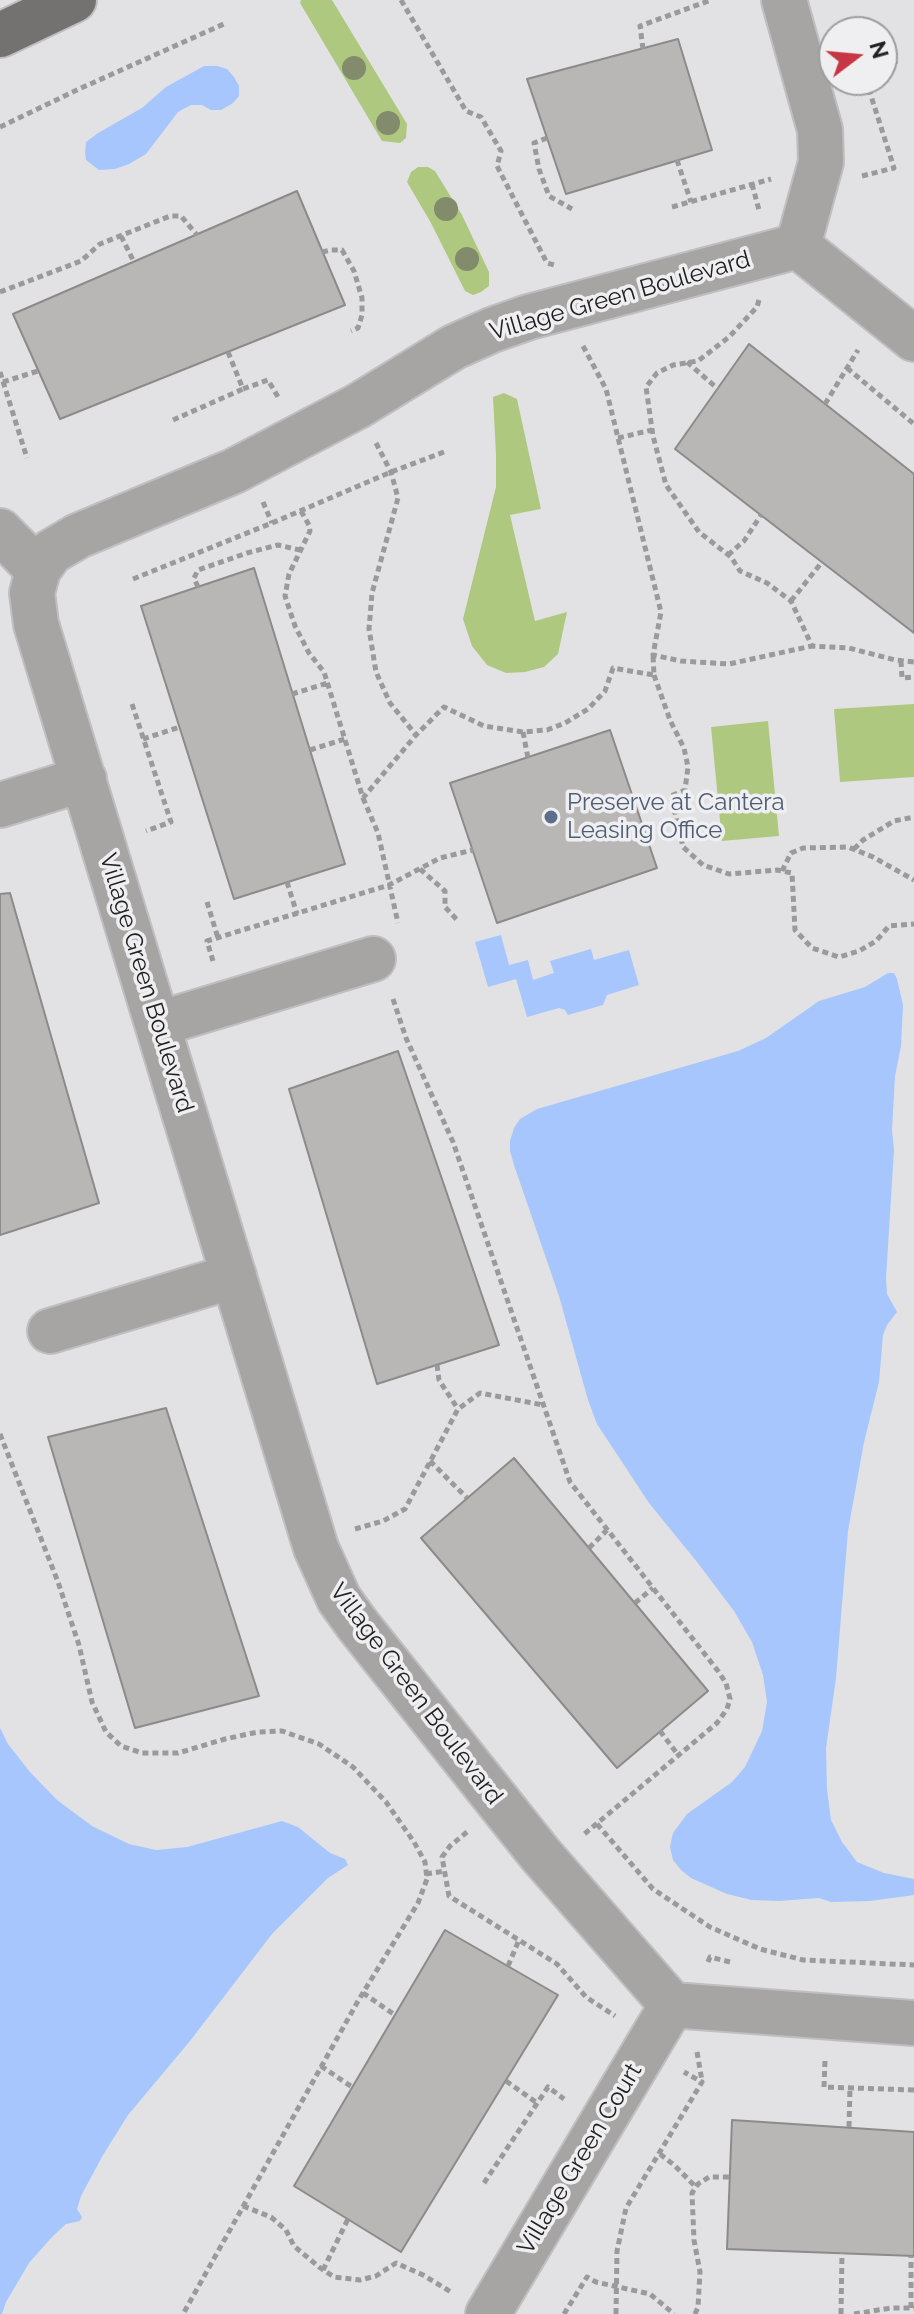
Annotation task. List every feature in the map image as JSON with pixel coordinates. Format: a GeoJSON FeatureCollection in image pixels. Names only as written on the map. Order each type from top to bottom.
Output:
{"type":"FeatureCollection","features":[{"type":"Feature","properties":{"kind":"main road"},"geometry":{"type":"LineString","coordinates":[[0,35],[74,0]]}},
{"type":"Feature","properties":{"kind":"street"},"geometry":{"type":"LineString","coordinates":[[784,0],[820,130],[821,162],[798,246],[914,339]]}},
{"type":"Feature","properties":{"kind":"street","name":"Village Green Boulevard"},"geometry":{"type":"LineString","coordinates":[[684,2022],[540,1854],[339,1599],[316,1548],[36,624],[32,593],[38,570],[51,552],[78,536],[234,471],[358,406],[454,347],[529,317],[798,246]]}},
{"type":"Feature","properties":{"kind":"street"},"geometry":{"type":"LineString","coordinates":[[0,531],[38,570]]}},
{"type":"Feature","properties":{"kind":"street"},"geometry":{"type":"LineString","coordinates":[[0,805],[84,779]]}},
{"type":"Feature","properties":{"kind":"street"},"geometry":{"type":"LineString","coordinates":[[158,1024],[382,974]]}},
{"type":"Feature","properties":{"kind":"street"},"geometry":{"type":"LineString","coordinates":[[50,1331],[234,1276]]}},
{"type":"Feature","properties":{"kind":"street"},"geometry":{"type":"LineString","coordinates":[[684,2022],[827,2016],[914,2023]]}},
{"type":"Feature","properties":{"kind":"street","name":"Village Green Court"},"geometry":{"type":"LineString","coordinates":[[471,2304],[684,2022]]}},
{"type":"Feature","properties":{"kind":"path"},"geometry":{"type":"LineString","coordinates":[[401,0],[466,111],[481,117],[501,151],[497,166],[547,263],[562,268]]}},
{"type":"Feature","properties":{"kind":"path"},"geometry":{"type":"LineString","coordinates":[[643,49],[640,26],[711,0]]}},
{"type":"Feature","properties":{"kind":"path"},"geometry":{"type":"LineString","coordinates":[[0,127],[226,23]]}},
{"type":"Feature","properties":{"kind":"path"},"geometry":{"type":"LineString","coordinates":[[849,179],[894,168],[871,96]]}},
{"type":"Feature","properties":{"kind":"path"},"geometry":{"type":"LineString","coordinates":[[547,138],[534,143],[539,169],[549,196],[572,209]]}},
{"type":"Feature","properties":{"kind":"path"},"geometry":{"type":"LineString","coordinates":[[677,160],[691,202]]}},
{"type":"Feature","properties":{"kind":"path"},"geometry":{"type":"LineString","coordinates":[[672,207],[780,176]]}},
{"type":"Feature","properties":{"kind":"path"},"geometry":{"type":"LineString","coordinates":[[752,184],[762,223]]}},
{"type":"Feature","properties":{"kind":"path"},"geometry":{"type":"LineString","coordinates":[[0,292],[81,261],[100,244],[170,216],[181,216],[197,235]]}},
{"type":"Feature","properties":{"kind":"path"},"geometry":{"type":"LineString","coordinates":[[121,236],[134,262]]}},
{"type":"Feature","properties":{"kind":"path"},"geometry":{"type":"LineString","coordinates":[[322,252],[342,250],[354,271],[362,298],[362,315],[358,328],[351,331]]}},
{"type":"Feature","properties":{"kind":"path"},"geometry":{"type":"LineString","coordinates":[[761,297],[757,307],[729,337],[698,361],[673,365],[657,373],[646,387],[652,430],[666,485],[699,532],[728,555],[740,571],[767,583],[791,601],[812,646]]}},
{"type":"Feature","properties":{"kind":"path"},"geometry":{"type":"LineString","coordinates":[[582,345],[606,389],[661,612],[653,655],[654,675],[684,748],[688,767],[685,790],[671,796],[683,847],[703,865],[729,874],[792,873],[795,930],[812,948],[839,957],[859,951],[876,941],[889,926],[914,924]]}},
{"type":"Feature","properties":{"kind":"path"},"geometry":{"type":"LineString","coordinates":[[825,404],[861,345]]}},
{"type":"Feature","properties":{"kind":"path"},"geometry":{"type":"LineString","coordinates":[[228,352],[243,389]]}},
{"type":"Feature","properties":{"kind":"path"},"geometry":{"type":"LineString","coordinates":[[687,362],[718,389]]}},
{"type":"Feature","properties":{"kind":"path"},"geometry":{"type":"LineString","coordinates":[[847,368],[914,424]]}},
{"type":"Feature","properties":{"kind":"path"},"geometry":{"type":"LineString","coordinates":[[3,382],[38,371]]}},
{"type":"Feature","properties":{"kind":"path"},"geometry":{"type":"LineString","coordinates":[[0,372],[27,458]]}},
{"type":"Feature","properties":{"kind":"path"},"geometry":{"type":"LineString","coordinates":[[173,420],[268,380],[281,402]]}},
{"type":"Feature","properties":{"kind":"path"},"geometry":{"type":"LineString","coordinates":[[618,438],[652,430]]}},
{"type":"Feature","properties":{"kind":"path"},"geometry":{"type":"LineString","coordinates":[[374,439],[391,472],[398,498],[372,593],[369,629],[376,672],[390,703],[416,735]]}},
{"type":"Feature","properties":{"kind":"path"},"geometry":{"type":"LineString","coordinates":[[133,579],[444,452]]}},
{"type":"Feature","properties":{"kind":"path"},"geometry":{"type":"LineString","coordinates":[[301,511],[310,531],[289,574],[285,596],[295,626],[309,653],[324,672],[363,798],[378,833],[405,951],[382,974],[406,1038],[453,1142],[570,1482],[718,1671],[726,1683],[730,1699],[717,1723],[580,1838]]}},
{"type":"Feature","properties":{"kind":"path"},"geometry":{"type":"LineString","coordinates":[[728,555],[744,541],[761,515]]}},
{"type":"Feature","properties":{"kind":"path"},"geometry":{"type":"LineString","coordinates":[[198,587],[194,578],[198,570],[278,545],[300,550]]}},
{"type":"Feature","properties":{"kind":"path"},"geometry":{"type":"LineString","coordinates":[[791,601],[822,562]]}},
{"type":"Feature","properties":{"kind":"path"},"geometry":{"type":"LineString","coordinates":[[653,655],[681,661],[729,664],[812,646],[849,648],[914,662]]}},
{"type":"Feature","properties":{"kind":"path"},"geometry":{"type":"LineString","coordinates":[[901,661],[902,678],[914,677]]}},
{"type":"Feature","properties":{"kind":"path"},"geometry":{"type":"LineString","coordinates":[[363,798],[444,707],[484,726],[523,732],[547,730],[588,709],[605,691],[613,668],[654,675]]}},
{"type":"Feature","properties":{"kind":"path"},"geometry":{"type":"LineString","coordinates":[[292,694],[328,683]]}},
{"type":"Feature","properties":{"kind":"path"},"geometry":{"type":"LineString","coordinates":[[132,704],[171,822],[143,832]]}},
{"type":"Feature","properties":{"kind":"path"},"geometry":{"type":"LineString","coordinates":[[143,739],[180,727]]}},
{"type":"Feature","properties":{"kind":"path"},"geometry":{"type":"LineString","coordinates":[[523,732],[528,758]]}},
{"type":"Feature","properties":{"kind":"path"},"geometry":{"type":"LineString","coordinates":[[310,750],[345,739]]}},
{"type":"Feature","properties":{"kind":"path"},"geometry":{"type":"LineString","coordinates":[[854,849],[894,821],[914,817]]}},
{"type":"Feature","properties":{"kind":"path"},"geometry":{"type":"LineString","coordinates":[[782,871],[791,853],[803,848],[848,847],[914,880]]}},
{"type":"Feature","properties":{"kind":"path"},"geometry":{"type":"LineString","coordinates":[[215,968],[207,941],[389,885],[440,858],[473,850]]}},
{"type":"Feature","properties":{"kind":"path"},"geometry":{"type":"LineString","coordinates":[[420,869],[445,891],[445,907],[459,922]]}},
{"type":"Feature","properties":{"kind":"path"},"geometry":{"type":"LineString","coordinates":[[287,882],[297,914]]}},
{"type":"Feature","properties":{"kind":"path"},"geometry":{"type":"LineString","coordinates":[[207,902],[218,938]]}},
{"type":"Feature","properties":{"kind":"path"},"geometry":{"type":"LineString","coordinates":[[437,1365],[439,1380],[458,1409]]}},
{"type":"Feature","properties":{"kind":"path"},"geometry":{"type":"LineString","coordinates":[[354,1530],[383,1521],[405,1509],[458,1409],[480,1393],[544,1405]]}},
{"type":"Feature","properties":{"kind":"path"},"geometry":{"type":"LineString","coordinates":[[0,1434],[58,1582],[79,1645],[92,1702],[106,1732],[121,1746],[142,1753],[178,1753],[258,1732],[282,1731],[319,1744],[353,1767],[386,1802],[425,1862],[427,1879],[418,1903],[321,2066],[183,2314]]}},
{"type":"Feature","properties":{"kind":"path"},"geometry":{"type":"LineString","coordinates":[[430,1461],[467,1498]]}},
{"type":"Feature","properties":{"kind":"path"},"geometry":{"type":"LineString","coordinates":[[589,1548],[607,1530]]}},
{"type":"Feature","properties":{"kind":"path"},"geometry":{"type":"LineString","coordinates":[[635,1603],[653,1588]]}},
{"type":"Feature","properties":{"kind":"path"},"geometry":{"type":"LineString","coordinates":[[660,1731],[679,1756]]}},
{"type":"Feature","properties":{"kind":"path"},"geometry":{"type":"LineString","coordinates":[[597,1824],[653,1889],[710,1927],[760,1949],[803,1960],[914,1965]]}},
{"type":"Feature","properties":{"kind":"path"},"geometry":{"type":"LineString","coordinates":[[471,1829],[442,1857],[449,1896],[557,1964],[586,1997],[626,2024]]}},
{"type":"Feature","properties":{"kind":"path"},"geometry":{"type":"LineString","coordinates":[[426,1874],[445,1871]]}},
{"type":"Feature","properties":{"kind":"path"},"geometry":{"type":"LineString","coordinates":[[508,1966],[519,1940]]}},
{"type":"Feature","properties":{"kind":"path"},"geometry":{"type":"LineString","coordinates":[[363,1993],[395,2015]]}},
{"type":"Feature","properties":{"kind":"path"},"geometry":{"type":"LineString","coordinates":[[827,2016],[824,2087],[914,2090]]}},
{"type":"Feature","properties":{"kind":"path"},"geometry":{"type":"LineString","coordinates":[[616,2314],[617,2251],[626,2208],[702,2082],[684,2022]]}},
{"type":"Feature","properties":{"kind":"path"},"geometry":{"type":"LineString","coordinates":[[321,2066],[352,2087]]}},
{"type":"Feature","properties":{"kind":"path"},"geometry":{"type":"LineString","coordinates":[[679,2069],[702,2082]]}},
{"type":"Feature","properties":{"kind":"path"},"geometry":{"type":"LineString","coordinates":[[506,2081],[537,2103]]}},
{"type":"Feature","properties":{"kind":"path"},"geometry":{"type":"LineString","coordinates":[[484,2183],[548,2087],[569,2103]]}},
{"type":"Feature","properties":{"kind":"path"},"geometry":{"type":"LineString","coordinates":[[849,2127],[850,2088]]}},
{"type":"Feature","properties":{"kind":"path"},"geometry":{"type":"LineString","coordinates":[[660,2154],[696,2187]]}},
{"type":"Feature","properties":{"kind":"path"},"geometry":{"type":"LineString","coordinates":[[695,2314],[700,2272],[694,2240],[692,2193],[709,2177],[730,2177]]}},
{"type":"Feature","properties":{"kind":"path"},"geometry":{"type":"LineString","coordinates":[[243,2206],[271,2217],[286,2230],[294,2246],[334,2277],[360,2280],[376,2276],[396,2263],[423,2275],[471,2304]]}},
{"type":"Feature","properties":{"kind":"path"},"geometry":{"type":"LineString","coordinates":[[323,2270],[348,2219]]}},
{"type":"Feature","properties":{"kind":"path"},"geometry":{"type":"LineString","coordinates":[[841,2314],[842,2253]]}},
{"type":"Feature","properties":{"kind":"path"},"geometry":{"type":"LineString","coordinates":[[854,2314],[912,2308],[911,2256]]}},
{"type":"Feature","properties":{"kind":"path"},"geometry":{"type":"LineString","coordinates":[[564,2314],[587,2277],[596,2282],[650,2294],[674,2314]]}},
{"type":"Feature","properties":{"kind":"green space"},"geometry":{"type":"Polygon","coordinates":[[[301,0],[332,0],[407,124],[406,138],[400,143],[382,141],[301,0]]]}},
{"type":"Feature","properties":{"kind":"green space"},"geometry":{"type":"Polygon","coordinates":[[[418,167],[435,171],[462,215],[489,272],[489,286],[481,292],[473,295],[465,291],[407,182],[411,172],[418,167]]]}},
{"type":"Feature","properties":{"kind":"green space"},"geometry":{"type":"Polygon","coordinates":[[[504,393],[517,399],[541,509],[510,515],[535,621],[567,612],[558,654],[544,667],[506,673],[487,665],[472,646],[463,619],[496,487],[493,397],[504,393]]]}},
{"type":"Feature","properties":{"kind":"green space"},"geometry":{"type":"Polygon","coordinates":[[[914,704],[914,777],[840,782],[834,709],[914,704]]]}},
{"type":"Feature","properties":{"kind":"green space"},"geometry":{"type":"Polygon","coordinates":[[[768,721],[779,836],[722,841],[711,727],[768,721]]]}},
{"type":"Feature","properties":{"kind":"water"},"geometry":{"type":"Polygon","coordinates":[[[204,66],[227,69],[234,77],[239,86],[239,96],[233,103],[221,110],[191,105],[178,112],[146,154],[129,164],[99,170],[86,160],[86,142],[142,108],[166,87],[204,66]]]}},
{"type":"Feature","properties":{"kind":"water"},"geometry":{"type":"Polygon","coordinates":[[[501,935],[509,965],[528,960],[533,980],[554,973],[550,961],[591,949],[594,960],[629,950],[639,985],[607,995],[603,1005],[568,1015],[559,1008],[527,1017],[516,979],[488,987],[475,942],[501,935]]]}},
{"type":"Feature","properties":{"kind":"water"},"geometry":{"type":"Polygon","coordinates":[[[888,973],[894,973],[897,979],[903,1005],[901,1046],[895,1076],[886,1278],[887,1294],[897,1312],[883,1335],[879,1382],[864,1442],[848,1531],[836,1678],[826,1748],[827,1790],[831,1820],[857,1862],[884,1873],[914,1879],[914,1895],[870,1901],[831,1902],[819,1898],[752,1900],[727,1894],[691,1878],[673,1860],[670,1847],[673,1833],[687,1814],[732,1782],[745,1767],[762,1731],[767,1702],[763,1675],[752,1642],[734,1611],[649,1503],[597,1424],[559,1296],[514,1165],[510,1141],[520,1119],[537,1109],[738,1051],[766,1038],[819,1001],[865,987],[888,973]]]}},
{"type":"Feature","properties":{"kind":"water"},"geometry":{"type":"Polygon","coordinates":[[[0,1728],[8,1744],[30,1772],[57,1800],[92,1826],[129,1844],[156,1850],[187,1847],[282,1821],[298,1827],[330,1853],[345,1859],[348,1865],[328,1878],[272,1934],[190,2041],[128,2115],[81,2196],[77,2209],[82,2217],[80,2221],[66,2224],[29,2263],[2,2314],[0,2314],[0,1728]]]}},
{"type":"Feature","properties":{"kind":"building"},"geometry":{"type":"Polygon","coordinates":[[[678,39],[712,150],[566,194],[527,79],[678,39]]]}},
{"type":"Feature","properties":{"kind":"building"},"geometry":{"type":"Polygon","coordinates":[[[297,191],[345,305],[60,419],[13,314],[297,191]]]}},
{"type":"Feature","properties":{"kind":"building"},"geometry":{"type":"Polygon","coordinates":[[[749,344],[914,474],[914,633],[675,449],[749,344]]]}},
{"type":"Feature","properties":{"kind":"building"},"geometry":{"type":"Polygon","coordinates":[[[254,568],[345,864],[234,899],[141,606],[254,568]]]}},
{"type":"Feature","properties":{"kind":"building","name":"Preserve at Cantera Leasing Office"},"geometry":{"type":"Polygon","coordinates":[[[610,730],[657,868],[497,923],[450,783],[610,730]]]}},
{"type":"Feature","properties":{"kind":"building"},"geometry":{"type":"Polygon","coordinates":[[[10,893],[99,1203],[0,1235],[0,894],[10,893]]]}},
{"type":"Feature","properties":{"kind":"building"},"geometry":{"type":"Polygon","coordinates":[[[398,1051],[499,1345],[377,1384],[289,1089],[398,1051]]]}},
{"type":"Feature","properties":{"kind":"building"},"geometry":{"type":"Polygon","coordinates":[[[166,1408],[259,1696],[135,1728],[48,1437],[166,1408]]]}},
{"type":"Feature","properties":{"kind":"building"},"geometry":{"type":"Polygon","coordinates":[[[514,1458],[708,1691],[617,1768],[421,1538],[514,1458]]]}},
{"type":"Feature","properties":{"kind":"building"},"geometry":{"type":"Polygon","coordinates":[[[445,1930],[558,1995],[401,2252],[294,2186],[445,1930]]]}},
{"type":"Feature","properties":{"kind":"building"},"geometry":{"type":"Polygon","coordinates":[[[732,2120],[914,2132],[914,2256],[727,2249],[732,2120]]]}},
{"type":"Feature","properties":{"kind":"place","name":"Preserve at Cantera Leasing Office"},"geometry":{"type":"Point","coordinates":[551,817]}}]}
